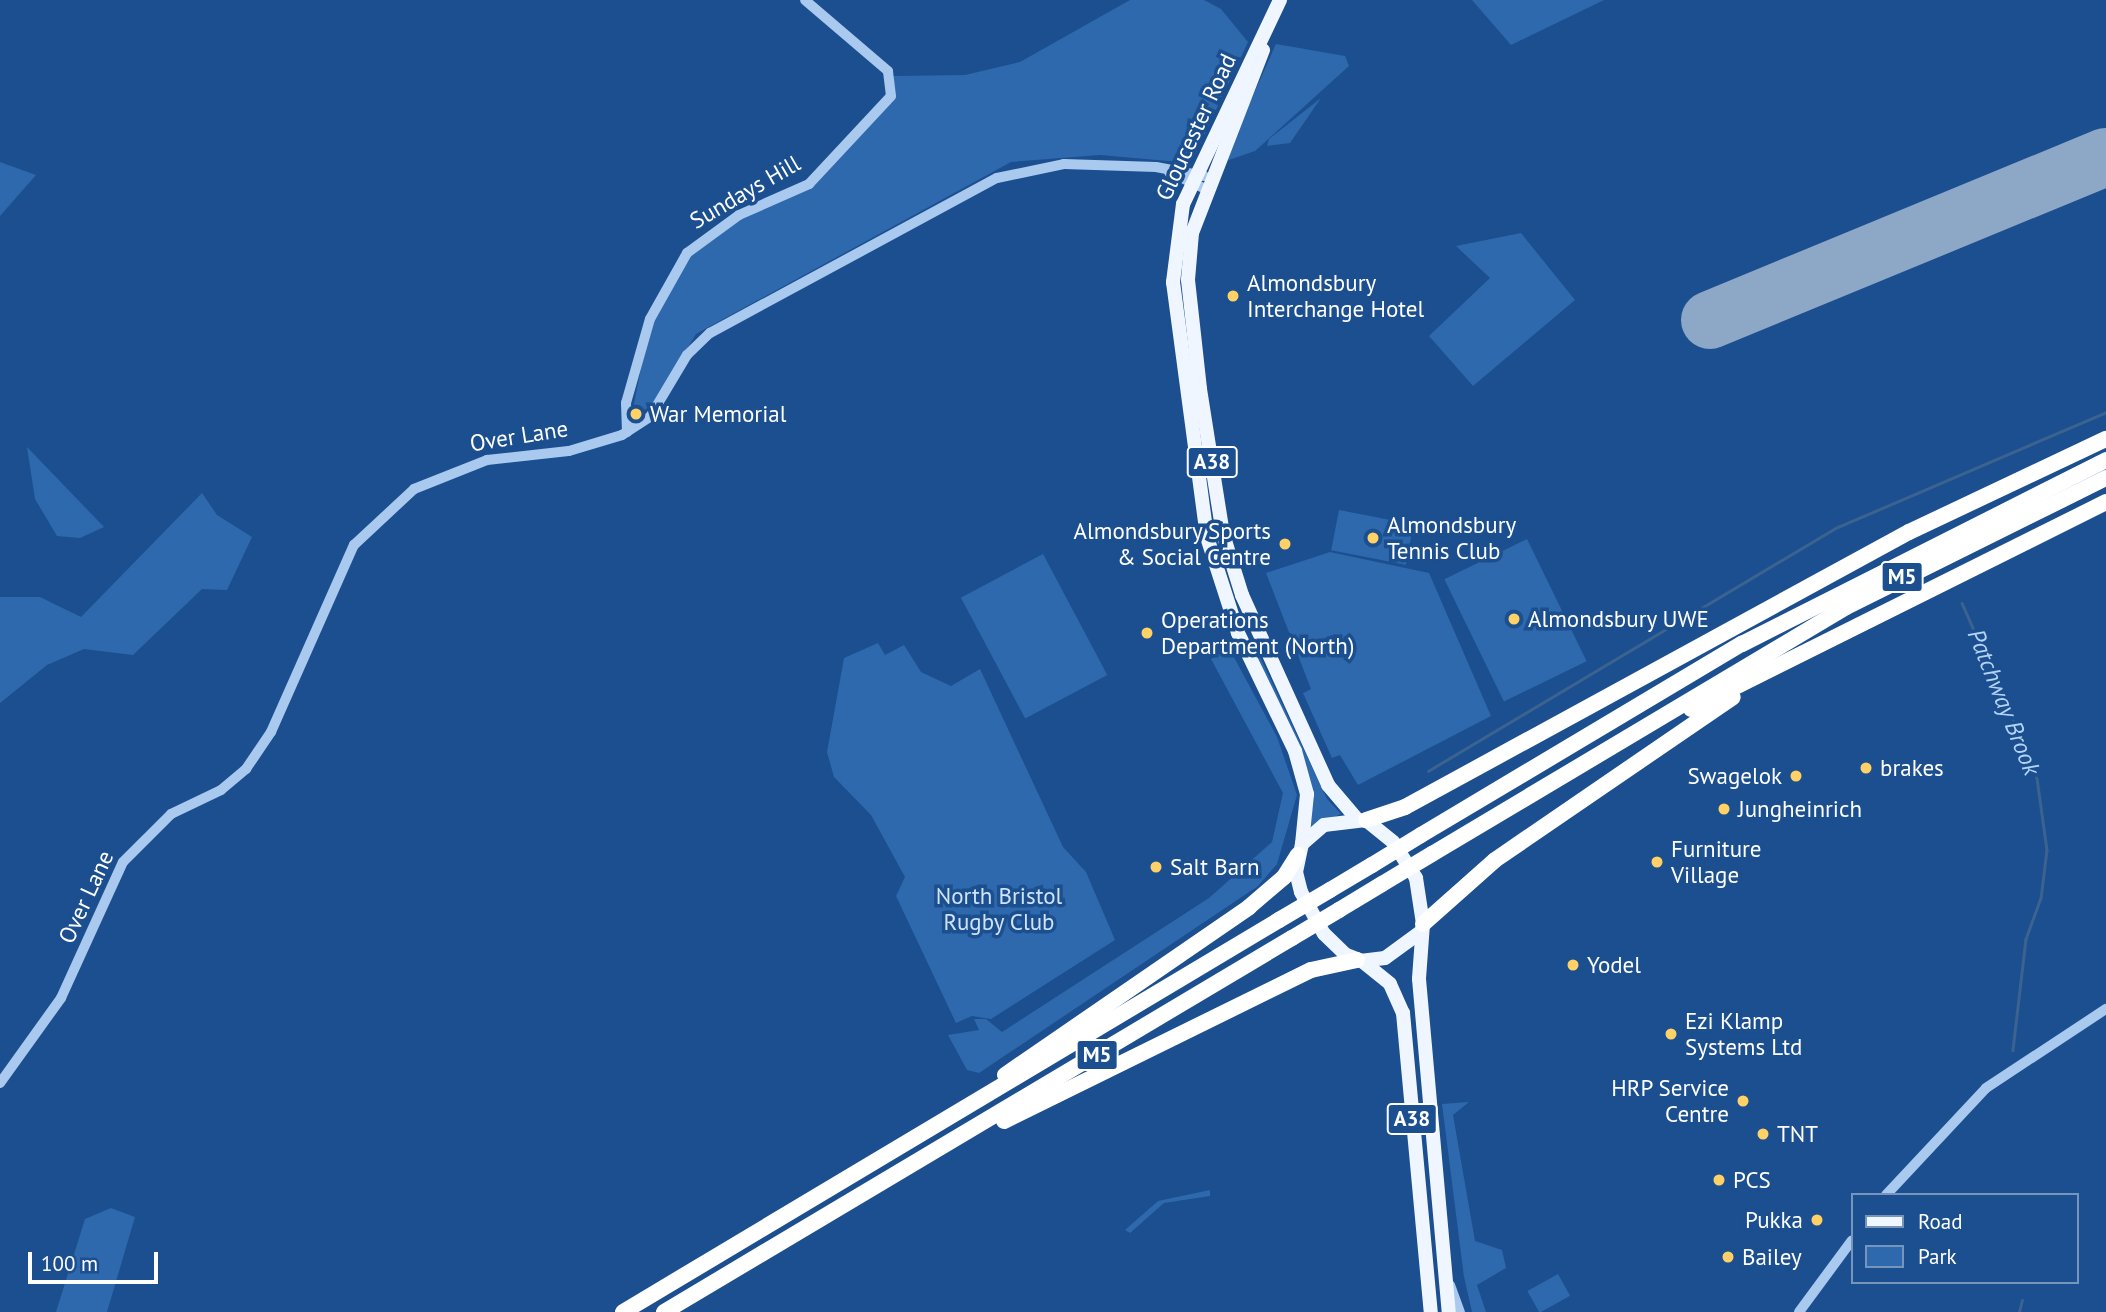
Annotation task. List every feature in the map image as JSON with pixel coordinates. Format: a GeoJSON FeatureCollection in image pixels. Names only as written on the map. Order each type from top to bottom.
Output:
{"type":"FeatureCollection","features":[{"type":"Feature","properties":{"kind":"highway","name":"M5"},"geometry":{"type":"LineString","coordinates":[[1361,819],[1405,807],[1797,591],[2106,439]]}},
{"type":"Feature","properties":{"kind":"highway","name":"M5"},"geometry":{"type":"LineString","coordinates":[[623,1312],[1612,720],[1907,557],[2106,460]]}},
{"type":"Feature","properties":{"kind":"highway","name":"M5"},"geometry":{"type":"LineString","coordinates":[[664,1312],[1846,607],[2106,478]]}},
{"type":"Feature","properties":{"kind":"highway","name":"M5"},"geometry":{"type":"LineString","coordinates":[[1626,740],[2106,502]]}},
{"type":"Feature","properties":{"kind":"highway","name":"M5"},"geometry":{"type":"LineString","coordinates":[[1612,720],[1797,591]]}},
{"type":"Feature","properties":{"kind":"highway","name":"M5"},"geometry":{"type":"LineString","coordinates":[[1422,928],[1495,860],[1785,663]]}},
{"type":"Feature","properties":{"kind":"highway","name":"M5"},"geometry":{"type":"LineString","coordinates":[[965,1109],[1022,1062],[1249,908],[1284,877],[1300,849]]}},
{"type":"Feature","properties":{"kind":"highway","name":"M5"},"geometry":{"type":"LineString","coordinates":[[902,1172],[1311,971],[1359,961]]}},
{"type":"Feature","properties":{"kind":"main road","name":"Gloucester Road"},"geometry":{"type":"LineString","coordinates":[[1280,0],[1264,38],[1258,68],[1177,228],[1173,282],[1206,526],[1238,633],[1295,751],[1307,794],[1300,849]]}},
{"type":"Feature","properties":{"kind":"main road","name":"Gloucester Road"},"geometry":{"type":"LineString","coordinates":[[1200,180],[1188,281],[1223,534],[1242,595],[1328,785],[1361,819]]}},
{"type":"Feature","properties":{"kind":"main road"},"geometry":{"type":"LineString","coordinates":[[1361,819],[1393,842],[1416,878],[1422,928],[1394,955],[1359,961],[1332,943],[1306,903],[1297,881],[1300,849],[1324,825],[1361,819]]}},
{"type":"Feature","properties":{"kind":"main road","name":"A38"},"geometry":{"type":"LineString","coordinates":[[1422,928],[1419,979],[1449,1312]]}},
{"type":"Feature","properties":{"kind":"main road","name":"A38"},"geometry":{"type":"LineString","coordinates":[[1359,961],[1390,984],[1402,1013],[1427,1293],[1432,1312]]}},
{"type":"Feature","properties":{"kind":"street","name":"Sundays Hill"},"geometry":{"type":"LineString","coordinates":[[627,432],[626,403],[650,319],[687,253],[738,215],[809,184],[891,96],[888,71],[805,0]]}},
{"type":"Feature","properties":{"kind":"street","name":"Over Lane"},"geometry":{"type":"LineString","coordinates":[[0,1083],[61,998],[134,845],[171,814],[233,782],[259,751],[360,536],[436,476],[487,460],[569,451],[627,432],[650,416],[687,355],[710,333],[977,187],[1064,164],[1161,168],[1200,180]]}},
{"type":"Feature","properties":{"kind":"street"},"geometry":{"type":"LineString","coordinates":[[1888,1193],[1986,1088],[2106,1009]]}},
{"type":"Feature","properties":{"kind":"street"},"geometry":{"type":"LineString","coordinates":[[1799,1312],[1850,1243]]}},
{"type":"Feature","properties":{"kind":"street"},"geometry":{"type":"LineString","coordinates":[[1447,1276],[1460,1312]]}},
{"type":"Feature","properties":{"kind":"street"},"geometry":{"type":"LineString","coordinates":[[1425,1312],[1427,1293]]}},
{"type":"Feature","properties":{"kind":"green space"},"geometry":{"type":"Polygon","coordinates":[[[1130,0],[1204,0],[1221,9],[1248,42],[1191,163],[1100,155],[1011,162],[696,334],[654,404],[631,418],[651,319],[687,254],[739,216],[795,195],[894,89],[893,76],[965,75],[1020,62],[1130,0]]]}},
{"type":"Feature","properties":{"kind":"green space"},"geometry":{"type":"Polygon","coordinates":[[[1472,0],[1604,0],[1511,45],[1472,0]]]}},
{"type":"Feature","properties":{"kind":"green space"},"geometry":{"type":"Polygon","coordinates":[[[1276,44],[1345,56],[1349,66],[1255,151],[1223,162],[1276,44]]]}},
{"type":"Feature","properties":{"kind":"green space"},"geometry":{"type":"Polygon","coordinates":[[[1321,98],[1290,143],[1267,146],[1269,139],[1321,98]]]}},
{"type":"Feature","properties":{"kind":"green space"},"geometry":{"type":"Polygon","coordinates":[[[0,162],[36,175],[0,216],[0,162]]]}},
{"type":"Feature","properties":{"kind":"green space"},"geometry":{"type":"Polygon","coordinates":[[[1521,233],[1575,300],[1473,386],[1429,336],[1490,278],[1456,246],[1521,233]]]}},
{"type":"Feature","properties":{"kind":"green space"},"geometry":{"type":"Polygon","coordinates":[[[27,447],[104,527],[80,538],[57,536],[35,499],[27,447]]]}},
{"type":"Feature","properties":{"kind":"green space"},"geometry":{"type":"Polygon","coordinates":[[[202,493],[217,515],[252,537],[227,590],[202,589],[133,655],[84,649],[47,665],[0,703],[0,597],[40,597],[81,617],[202,493]]]}},
{"type":"Feature","properties":{"kind":"green space","name":"Almondsbury Tennis Club"},"geometry":{"type":"Polygon","coordinates":[[[1339,510],[1414,525],[1406,565],[1331,550],[1339,510]]]}},
{"type":"Feature","properties":{"kind":"green space","name":"Almondsbury UWE"},"geometry":{"type":"Polygon","coordinates":[[[1527,539],[1587,661],[1504,702],[1444,579],[1527,539]]]}},
{"type":"Feature","properties":{"kind":"green space"},"geometry":{"type":"Polygon","coordinates":[[[1330,552],[1429,573],[1491,716],[1358,785],[1340,755],[1332,758],[1303,693],[1311,689],[1266,573],[1330,552]]]}},
{"type":"Feature","properties":{"kind":"green space"},"geometry":{"type":"Polygon","coordinates":[[[1043,554],[1107,675],[1025,719],[961,598],[1043,554]]]}},
{"type":"Feature","properties":{"kind":"green space"},"geometry":{"type":"Polygon","coordinates":[[[1251,638],[1327,799],[1341,814],[1311,827],[1312,809],[1251,638]]]}},
{"type":"Feature","properties":{"kind":"green space","name":"North Bristol Rugby Club"},"geometry":{"type":"Polygon","coordinates":[[[878,643],[885,655],[904,645],[921,672],[951,686],[980,669],[1063,847],[1086,872],[1115,940],[991,1019],[972,1016],[956,1023],[896,896],[905,877],[871,815],[834,777],[827,752],[844,658],[878,643]]]}},
{"type":"Feature","properties":{"kind":"green space"},"geometry":{"type":"Polygon","coordinates":[[[1229,648],[1277,737],[1297,795],[1277,864],[1258,886],[979,1073],[967,1070],[948,1035],[979,1030],[974,1019],[986,1019],[1002,1032],[1209,898],[1272,842],[1283,793],[1211,659],[1229,648]]]}},
{"type":"Feature","properties":{"kind":"green space"},"geometry":{"type":"Polygon","coordinates":[[[1469,1102],[1453,1115],[1475,1241],[1502,1250],[1506,1268],[1477,1285],[1486,1312],[1472,1312],[1464,1277],[1442,1104],[1469,1102]]]}},
{"type":"Feature","properties":{"kind":"green space"},"geometry":{"type":"Polygon","coordinates":[[[1210,1190],[1210,1196],[1164,1203],[1130,1233],[1125,1230],[1158,1201],[1210,1190]]]}},
{"type":"Feature","properties":{"kind":"green space"},"geometry":{"type":"Polygon","coordinates":[[[111,1208],[135,1217],[107,1312],[56,1312],[85,1219],[111,1208]]]}},
{"type":"Feature","properties":{"kind":"green space"},"geometry":{"type":"Polygon","coordinates":[[[1558,1274],[1570,1296],[1539,1312],[1527,1291],[1558,1274]]]}},
{"type":"Feature","properties":{"kind":"waterway"},"geometry":{"type":"LineString","coordinates":[[1428,771],[1838,527],[2106,412]]}},
{"type":"Feature","properties":{"kind":"waterway","name":"Patchway Brook"},"geometry":{"type":"LineString","coordinates":[[1962,603],[2036,771],[2047,850],[2041,898],[2026,939],[2013,1050]]}},
{"type":"Feature","properties":{"kind":"waterway","name":"Patchway Brook"},"geometry":{"type":"LineString","coordinates":[[2019,1312],[2022,1300]]}},
{"type":"Feature","properties":{"kind":"runway"},"geometry":{"type":"LineString","coordinates":[[1710,320],[2106,157]]}},
{"type":"Feature","properties":{"kind":"place","name":"Almondsbury Interchange Hotel"},"geometry":{"type":"Point","coordinates":[1233,296]}},
{"type":"Feature","properties":{"kind":"place","name":"War Memorial"},"geometry":{"type":"Point","coordinates":[636,414]}},
{"type":"Feature","properties":{"kind":"place","name":"Almondsbury Tennis Club"},"geometry":{"type":"Point","coordinates":[1373,538]}},
{"type":"Feature","properties":{"kind":"place","name":"Almondsbury Sports & Social Centre"},"geometry":{"type":"Point","coordinates":[1285,544]}},
{"type":"Feature","properties":{"kind":"place","name":"Almondsbury UWE"},"geometry":{"type":"Point","coordinates":[1514,619]}},
{"type":"Feature","properties":{"kind":"place","name":"Operations Department (North)"},"geometry":{"type":"Point","coordinates":[1147,633]}},
{"type":"Feature","properties":{"kind":"place","name":"brakes"},"geometry":{"type":"Point","coordinates":[1866,768]}},
{"type":"Feature","properties":{"kind":"place","name":"Swagelok"},"geometry":{"type":"Point","coordinates":[1796,776]}},
{"type":"Feature","properties":{"kind":"place","name":"Jungheinrich"},"geometry":{"type":"Point","coordinates":[1724,809]}},
{"type":"Feature","properties":{"kind":"place","name":"Furniture Village"},"geometry":{"type":"Point","coordinates":[1657,862]}},
{"type":"Feature","properties":{"kind":"place","name":"Salt Barn"},"geometry":{"type":"Point","coordinates":[1156,867]}},
{"type":"Feature","properties":{"kind":"place","name":"Yodel"},"geometry":{"type":"Point","coordinates":[1573,965]}},
{"type":"Feature","properties":{"kind":"place","name":"Ezi Klamp Systems Ltd"},"geometry":{"type":"Point","coordinates":[1671,1034]}},
{"type":"Feature","properties":{"kind":"place","name":"HRP Service Centre"},"geometry":{"type":"Point","coordinates":[1743,1101]}},
{"type":"Feature","properties":{"kind":"place","name":"TNT"},"geometry":{"type":"Point","coordinates":[1763,1134]}},
{"type":"Feature","properties":{"kind":"place","name":"PCS"},"geometry":{"type":"Point","coordinates":[1719,1180]}},
{"type":"Feature","properties":{"kind":"place","name":"Pukka"},"geometry":{"type":"Point","coordinates":[1817,1220]}},
{"type":"Feature","properties":{"kind":"place","name":"Bailey"},"geometry":{"type":"Point","coordinates":[1728,1257]}}]}
